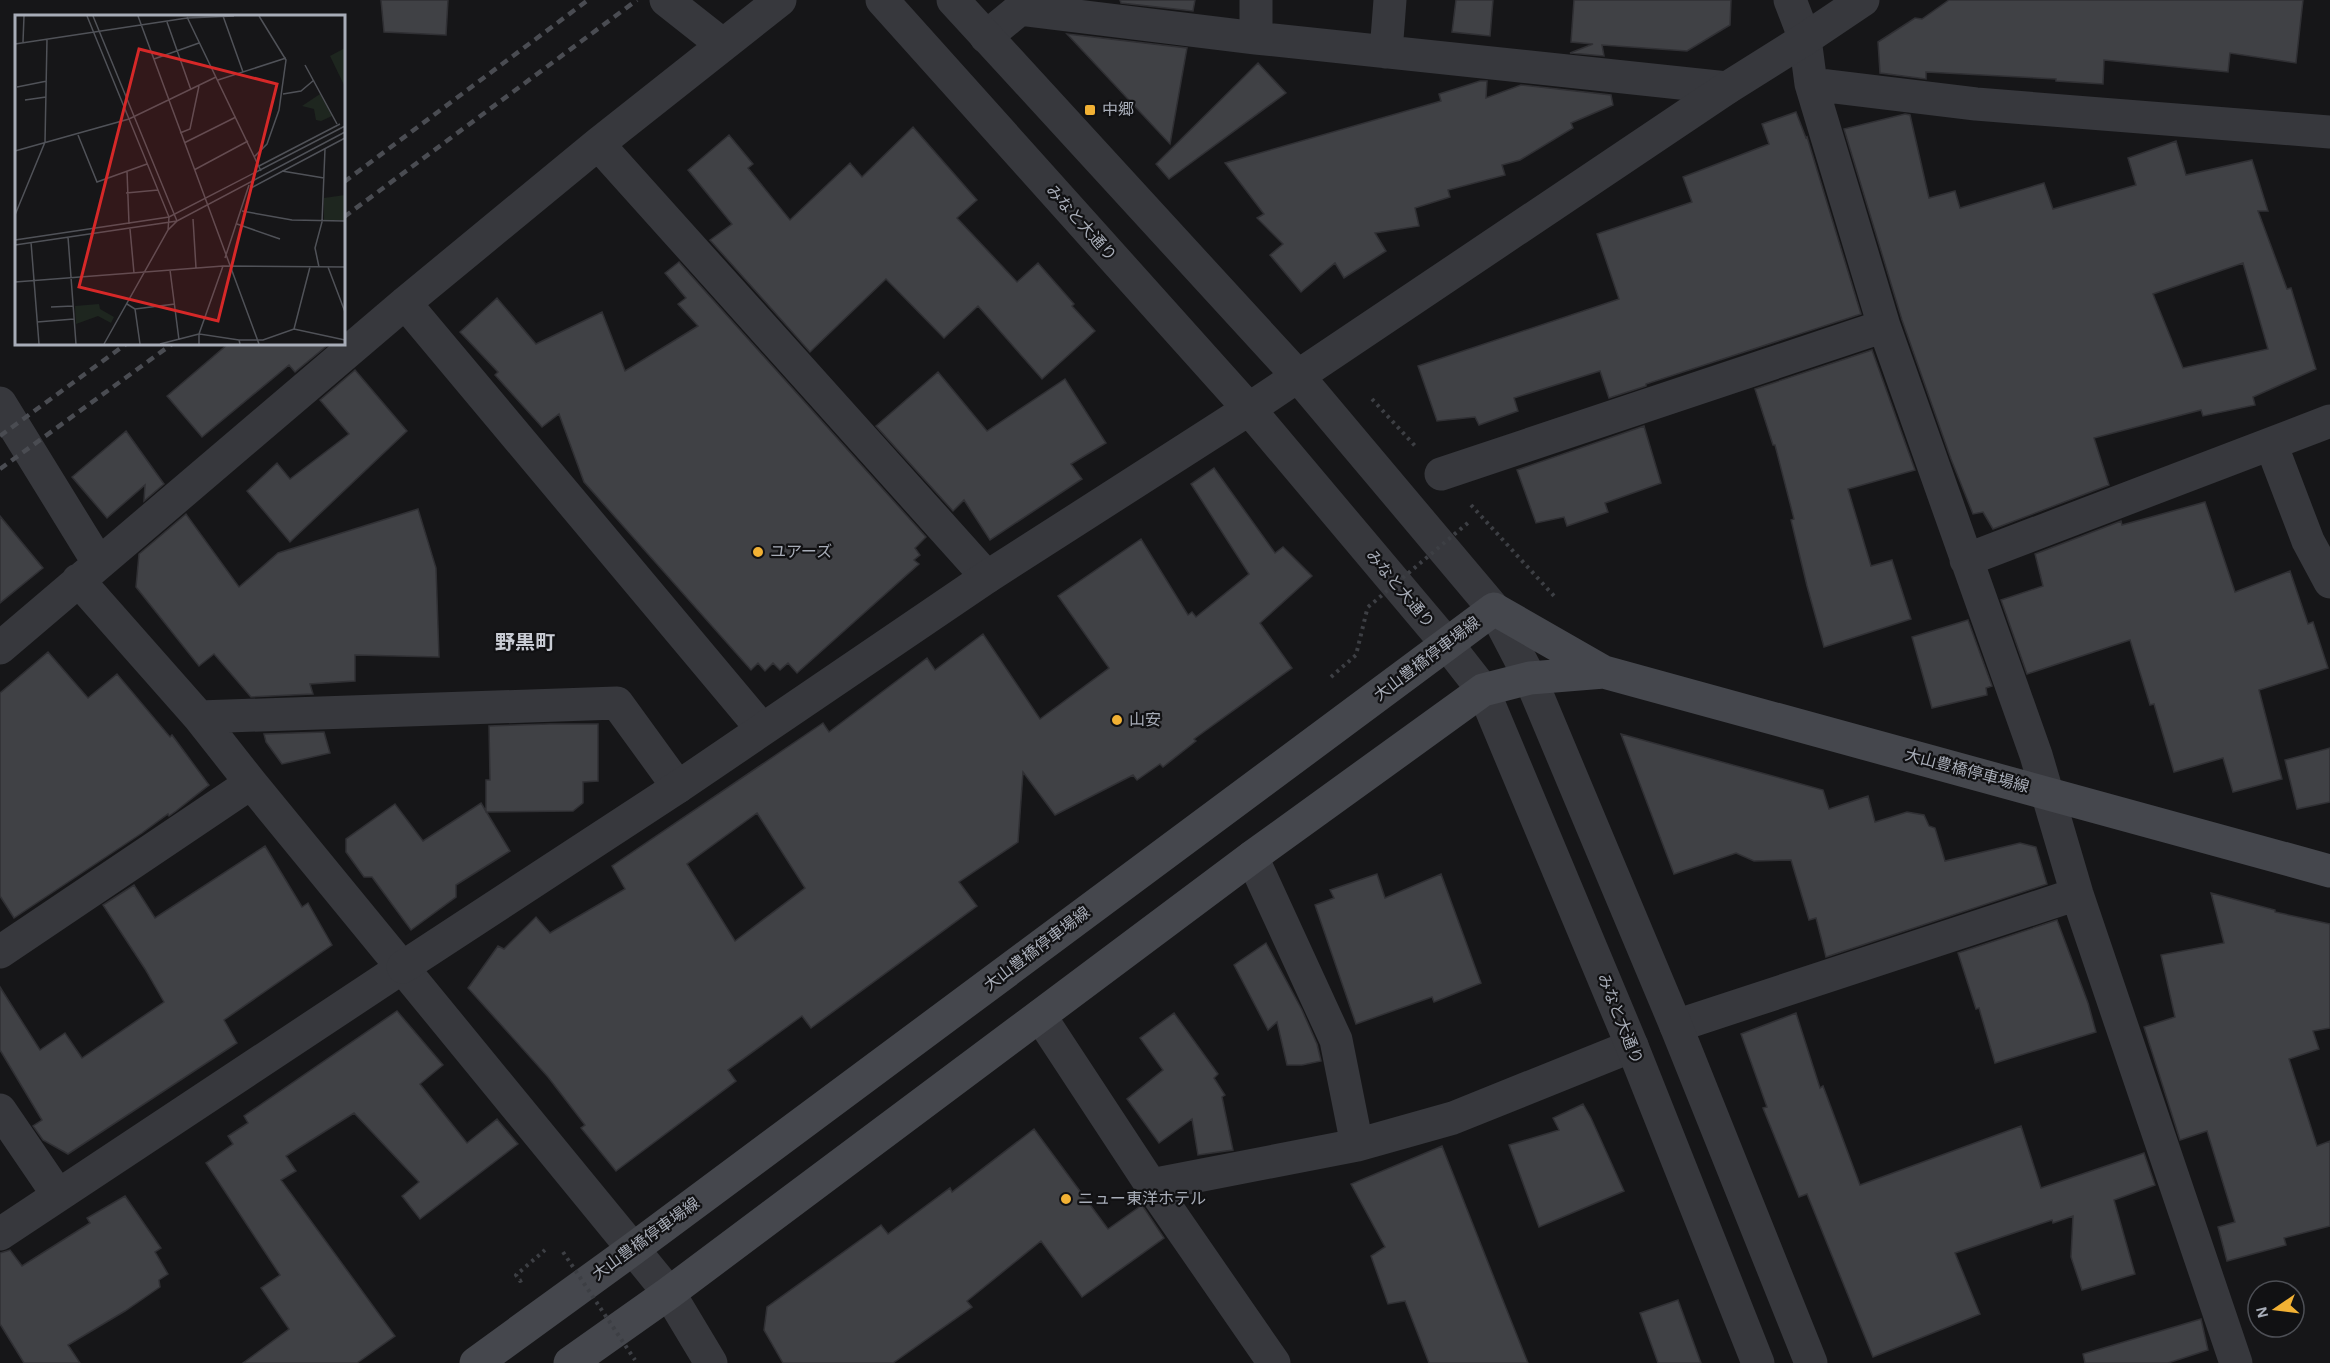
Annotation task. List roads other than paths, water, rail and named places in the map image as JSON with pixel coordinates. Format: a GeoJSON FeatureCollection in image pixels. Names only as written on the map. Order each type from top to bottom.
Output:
{"type":"FeatureCollection","features":[{"type":"Feature","properties":{"kind":"main road","name":"大山豊橋停車場線"},"geometry":{"type":"LineString","coordinates":[[476,1363],[633,1249],[1494,609],[1604,672],[2330,871]]}},
{"type":"Feature","properties":{"kind":"main road","name":"大山豊橋停車場線"},"geometry":{"type":"LineString","coordinates":[[570,1363],[669,1293],[1252,857],[1482,690],[1530,678],[1604,672]]}},
{"type":"Feature","properties":{"kind":"street"},"geometry":{"type":"LineString","coordinates":[[666,0],[723,45]]}},
{"type":"Feature","properties":{"kind":"street"},"geometry":{"type":"LineString","coordinates":[[0,648],[405,303],[598,144],[780,0]]}},
{"type":"Feature","properties":{"kind":"street","name":"みなと大通り"},"geometry":{"type":"LineString","coordinates":[[882,0],[1249,409],[1447,644],[1482,690],[1632,1046],[1758,1363]]}},
{"type":"Feature","properties":{"kind":"street"},"geometry":{"type":"LineString","coordinates":[[953,0],[1297,375],[1494,609],[1530,678],[1676,1026],[1811,1363]]}},
{"type":"Feature","properties":{"kind":"street"},"geometry":{"type":"LineString","coordinates":[[1256,0],[1256,38]]}},
{"type":"Feature","properties":{"kind":"street"},"geometry":{"type":"LineString","coordinates":[[1386,52],[1390,0]]}},
{"type":"Feature","properties":{"kind":"street"},"geometry":{"type":"LineString","coordinates":[[1790,0],[1805,39],[1811,84],[1884,326],[2036,755],[2077,894],[2236,1363]]}},
{"type":"Feature","properties":{"kind":"street"},"geometry":{"type":"LineString","coordinates":[[0,1234],[678,787],[987,577],[1249,409],[1727,88],[1863,0]]}},
{"type":"Feature","properties":{"kind":"street"},"geometry":{"type":"LineString","coordinates":[[986,37],[1016,4],[1256,38],[1727,88]]}},
{"type":"Feature","properties":{"kind":"street"},"geometry":{"type":"LineString","coordinates":[[1811,84],[1976,104],[2330,132]]}},
{"type":"Feature","properties":{"kind":"street"},"geometry":{"type":"LineString","coordinates":[[598,144],[987,577]]}},
{"type":"Feature","properties":{"kind":"street"},"geometry":{"type":"LineString","coordinates":[[405,303],[762,729]]}},
{"type":"Feature","properties":{"kind":"street"},"geometry":{"type":"LineString","coordinates":[[1441,474],[1884,326]]}},
{"type":"Feature","properties":{"kind":"street"},"geometry":{"type":"LineString","coordinates":[[0,402],[88,571],[251,783],[669,1293],[711,1363]]}},
{"type":"Feature","properties":{"kind":"street"},"geometry":{"type":"LineString","coordinates":[[1966,560],[2330,421]]}},
{"type":"Feature","properties":{"kind":"street"},"geometry":{"type":"LineString","coordinates":[[2271,444],[2308,541],[2330,582]]}},
{"type":"Feature","properties":{"kind":"street"},"geometry":{"type":"LineString","coordinates":[[199,717],[617,703],[678,787]]}},
{"type":"Feature","properties":{"kind":"street"},"geometry":{"type":"LineString","coordinates":[[0,952],[251,783]]}},
{"type":"Feature","properties":{"kind":"street"},"geometry":{"type":"LineString","coordinates":[[1252,857],[1336,1040],[1357,1144]]}},
{"type":"Feature","properties":{"kind":"street"},"geometry":{"type":"LineString","coordinates":[[1676,1026],[2077,894]]}},
{"type":"Feature","properties":{"kind":"street"},"geometry":{"type":"LineString","coordinates":[[1040,1016],[1151,1185],[1274,1363]]}},
{"type":"Feature","properties":{"kind":"street"},"geometry":{"type":"LineString","coordinates":[[1151,1185],[1357,1144],[1453,1118],[1632,1046]]}},
{"type":"Feature","properties":{"kind":"street"},"geometry":{"type":"LineString","coordinates":[[0,1110],[58,1195]]}},
{"type":"Feature","properties":{"kind":"railway"},"geometry":{"type":"LineString","coordinates":[[345,181],[588,0]]}},
{"type":"Feature","properties":{"kind":"railway"},"geometry":{"type":"LineString","coordinates":[[345,216],[637,0]]}},
{"type":"Feature","properties":{"kind":"railway"},"geometry":{"type":"LineString","coordinates":[[0,436],[125,345]]}},
{"type":"Feature","properties":{"kind":"railway"},"geometry":{"type":"LineString","coordinates":[[0,469],[171,345]]}},
{"type":"Feature","properties":{"kind":"place","name":"中郷"},"geometry":{"type":"Point","coordinates":[1090,110]}},
{"type":"Feature","properties":{"kind":"place","name":"ユアーズ"},"geometry":{"type":"Point","coordinates":[758,552]}},
{"type":"Feature","properties":{"kind":"place","name":"山安"},"geometry":{"type":"Point","coordinates":[1117,720]}},
{"type":"Feature","properties":{"kind":"place","name":"ニュー東洋ホテル"},"geometry":{"type":"Point","coordinates":[1066,1199]}},
{"type":"Feature","properties":{"kind":"district","name":"野黒町"},"geometry":{"type":"Point","coordinates":[525,643]}}]}
